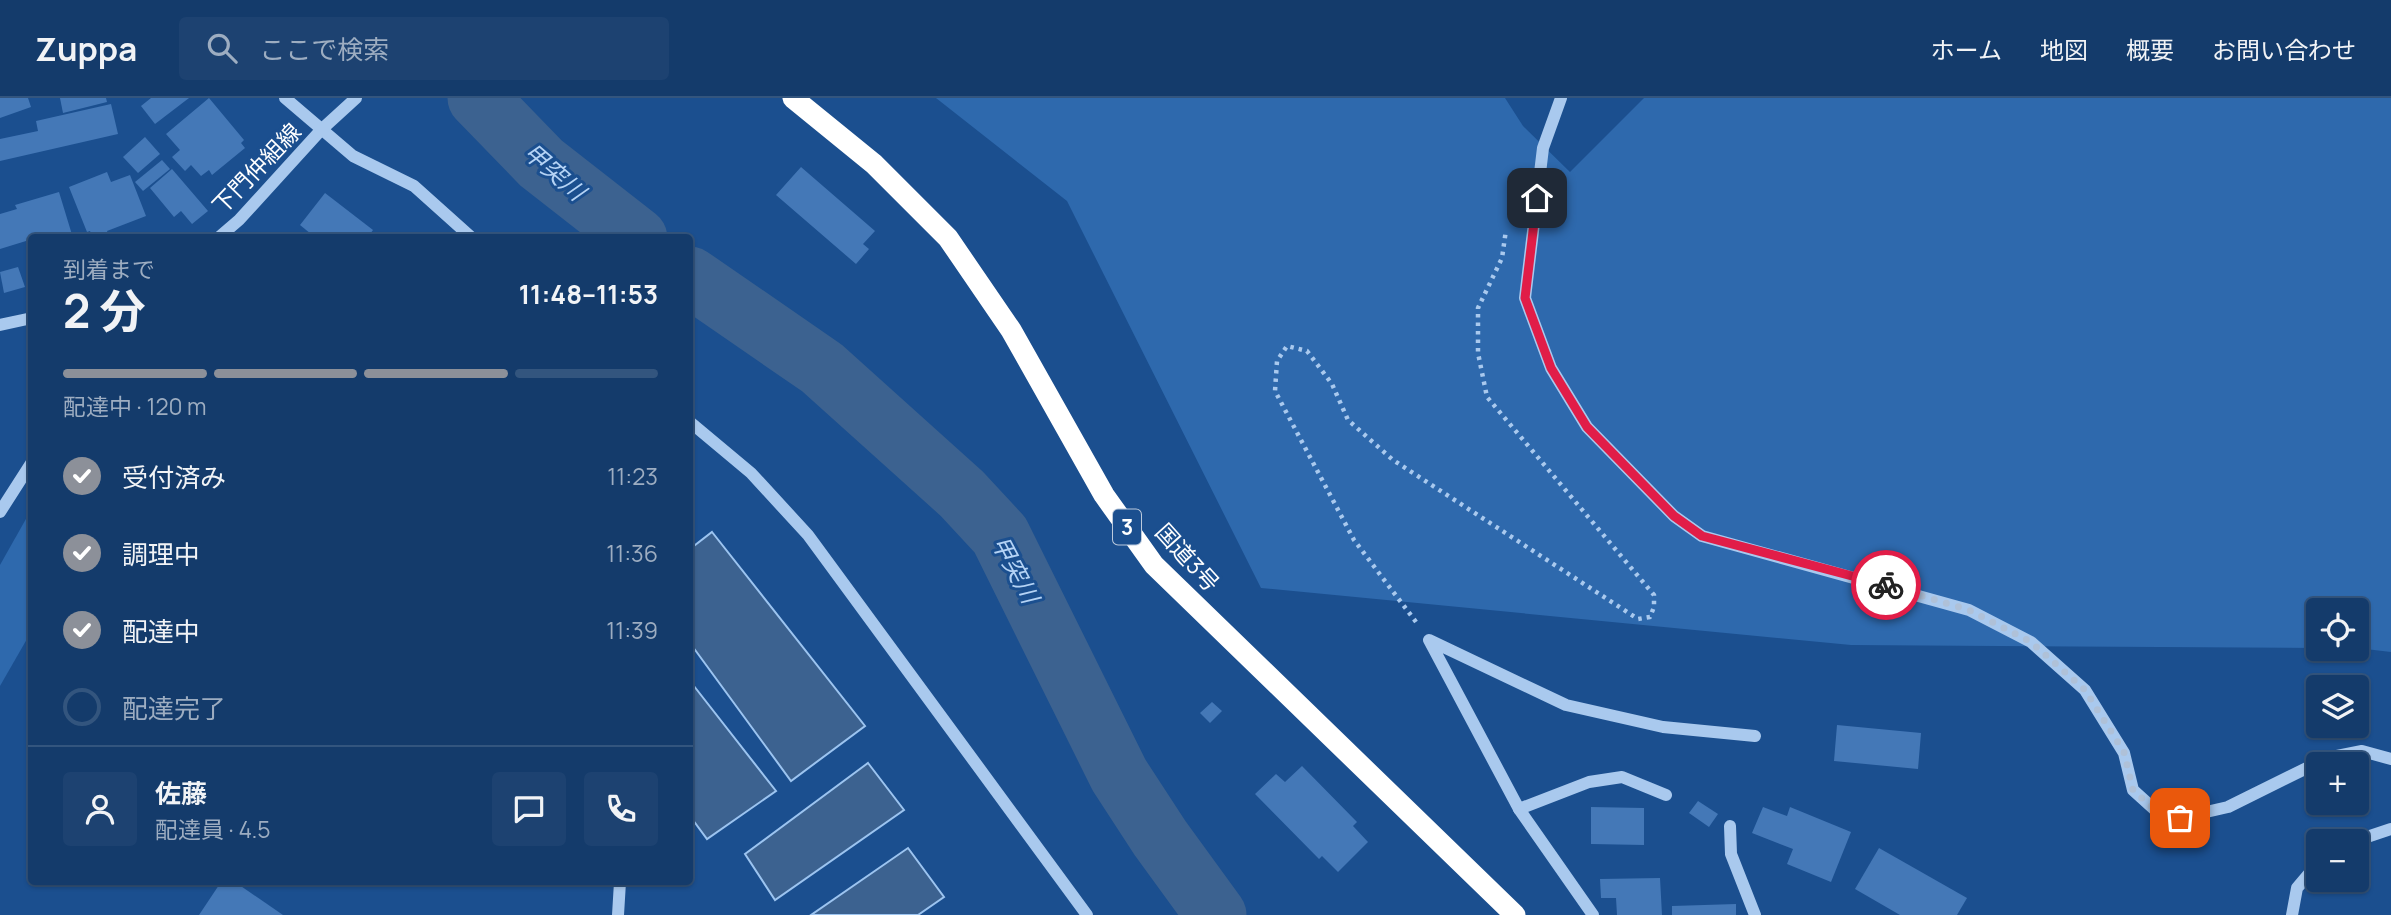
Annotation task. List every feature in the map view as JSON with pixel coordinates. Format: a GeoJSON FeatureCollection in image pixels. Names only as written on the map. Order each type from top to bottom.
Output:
{"type":"FeatureCollection","features":[{"type":"Feature","properties":{"kind":"highway","name":"国道3号"},"geometry":{"type":"LineString","coordinates":[[793,98],[874,164],[948,238],[1011,330],[1104,495],[1154,565],[1515,915]]}},
{"type":"Feature","properties":{"kind":"street"},"geometry":{"type":"LineString","coordinates":[[285,98],[353,156],[414,186],[468,234]]}},
{"type":"Feature","properties":{"kind":"street","name":"下門仲組線"},"geometry":{"type":"LineString","coordinates":[[224,234],[321,131],[356,98]]}},
{"type":"Feature","properties":{"kind":"street"},"geometry":{"type":"LineString","coordinates":[[1561,98],[1543,148],[1525,298],[1551,368],[1587,427],[1674,516],[1702,536],[1868,579],[1969,610],[2031,642],[2085,690],[2124,752],[2133,790],[2154,809],[2180,818],[2228,807],[2327,758],[2362,751],[2391,759]]}},
{"type":"Feature","properties":{"kind":"street"},"geometry":{"type":"LineString","coordinates":[[0,325],[28,319]]}},
{"type":"Feature","properties":{"kind":"street"},"geometry":{"type":"LineString","coordinates":[[693,425],[751,473],[808,535],[1055,876],[1087,915]]}},
{"type":"Feature","properties":{"kind":"street"},"geometry":{"type":"LineString","coordinates":[[0,512],[28,467]]}},
{"type":"Feature","properties":{"kind":"street"},"geometry":{"type":"LineString","coordinates":[[1429,640],[1566,705],[1663,727],[1755,736]]}},
{"type":"Feature","properties":{"kind":"street"},"geometry":{"type":"LineString","coordinates":[[1429,640],[1518,809],[1593,915]]}},
{"type":"Feature","properties":{"kind":"street"},"geometry":{"type":"LineString","coordinates":[[1518,809],[1589,782],[1622,777],[1666,795]]}},
{"type":"Feature","properties":{"kind":"street"},"geometry":{"type":"LineString","coordinates":[[1730,826],[1731,854],[1755,915]]}},
{"type":"Feature","properties":{"kind":"street"},"geometry":{"type":"LineString","coordinates":[[2369,836],[2391,829]]}},
{"type":"Feature","properties":{"kind":"street"},"geometry":{"type":"LineString","coordinates":[[2292,915],[2297,888],[2306,877]]}},
{"type":"Feature","properties":{"kind":"street"},"geometry":{"type":"LineString","coordinates":[[618,915],[620,885]]}},
{"type":"Feature","properties":{"kind":"path"},"geometry":{"type":"LineString","coordinates":[[1429,640],[1354,540],[1275,391],[1277,361],[1287,346],[1307,351],[1332,384],[1348,420],[1393,460],[1638,619],[1650,617],[1654,607],[1654,595],[1487,397],[1478,354],[1478,308],[1502,258],[1508,218]]}},
{"type":"Feature","properties":{"kind":"shaded area"},"geometry":{"type":"Polygon","coordinates":[[[936,98],[1505,98],[1523,126],[1570,172],[1644,98],[2391,98],[2391,652],[2369,649],[2369,598],[2306,598],[2306,648],[1851,645],[1261,588],[1067,201],[936,98]]]}},
{"type":"Feature","properties":{"kind":"shaded area"},"geometry":{"type":"Polygon","coordinates":[[[28,515],[28,637],[0,686],[0,565],[28,515]]]}},
{"type":"Feature","properties":{"kind":"shaded area"},"geometry":{"type":"Polygon","coordinates":[[[712,532],[865,726],[791,781],[693,647],[693,547],[712,532]]]}},
{"type":"Feature","properties":{"kind":"shaded area"},"geometry":{"type":"Polygon","coordinates":[[[693,685],[776,791],[707,839],[693,820],[693,685]]]}},
{"type":"Feature","properties":{"kind":"shaded area"},"geometry":{"type":"Polygon","coordinates":[[[868,763],[904,810],[775,900],[745,854],[868,763]]]}},
{"type":"Feature","properties":{"kind":"shaded area"},"geometry":{"type":"Polygon","coordinates":[[[908,848],[944,897],[918,915],[811,915],[908,848]]]}},
{"type":"Feature","properties":{"kind":"building"},"geometry":{"type":"Polygon","coordinates":[[[0,98],[28,98],[31,107],[0,118],[0,98]]]}},
{"type":"Feature","properties":{"kind":"building"},"geometry":{"type":"Polygon","coordinates":[[[60,98],[106,98],[107,102],[63,113],[60,98]]]}},
{"type":"Feature","properties":{"kind":"building"},"geometry":{"type":"Polygon","coordinates":[[[151,98],[189,98],[155,124],[141,106],[151,98]]]}},
{"type":"Feature","properties":{"kind":"building"},"geometry":{"type":"Polygon","coordinates":[[[209,98],[244,140],[241,143],[245,148],[212,175],[209,170],[201,176],[191,165],[185,171],[172,157],[180,150],[166,134],[209,98]]]}},
{"type":"Feature","properties":{"kind":"building"},"geometry":{"type":"Polygon","coordinates":[[[111,104],[118,134],[0,161],[0,139],[38,131],[36,121],[111,104]]]}},
{"type":"Feature","properties":{"kind":"building"},"geometry":{"type":"Polygon","coordinates":[[[145,137],[160,154],[138,173],[123,157],[145,137]]]}},
{"type":"Feature","properties":{"kind":"building"},"geometry":{"type":"Polygon","coordinates":[[[162,160],[170,169],[143,191],[135,182],[162,160]]]}},
{"type":"Feature","properties":{"kind":"building"},"geometry":{"type":"Polygon","coordinates":[[[801,167],[875,231],[863,244],[869,249],[856,264],[776,195],[801,167]]]}},
{"type":"Feature","properties":{"kind":"building"},"geometry":{"type":"Polygon","coordinates":[[[172,169],[208,211],[192,224],[181,211],[174,217],[150,188],[172,169]]]}},
{"type":"Feature","properties":{"kind":"building"},"geometry":{"type":"Polygon","coordinates":[[[107,172],[111,182],[130,175],[146,216],[107,231],[108,234],[91,234],[90,231],[87,232],[69,187],[107,172]]]}},
{"type":"Feature","properties":{"kind":"building"},"geometry":{"type":"Polygon","coordinates":[[[59,192],[72,234],[28,234],[28,248],[26,241],[0,249],[0,214],[17,209],[15,205],[59,192]]]}},
{"type":"Feature","properties":{"kind":"building"},"geometry":{"type":"Polygon","coordinates":[[[325,193],[373,230],[370,234],[311,234],[300,225],[325,193]]]}},
{"type":"Feature","properties":{"kind":"building"},"geometry":{"type":"Polygon","coordinates":[[[18,267],[25,287],[4,293],[0,272],[18,267]]]}},
{"type":"Feature","properties":{"kind":"building"},"geometry":{"type":"Polygon","coordinates":[[[1212,702],[1222,711],[1210,723],[1200,713],[1212,702]]]}},
{"type":"Feature","properties":{"kind":"building"},"geometry":{"type":"Polygon","coordinates":[[[1837,725],[1921,733],[1918,769],[1834,761],[1837,725]]]}},
{"type":"Feature","properties":{"kind":"building"},"geometry":{"type":"Polygon","coordinates":[[[1302,766],[1357,822],[1353,826],[1368,842],[1338,872],[1322,856],[1319,859],[1255,794],[1276,774],[1285,782],[1302,766]]]}},
{"type":"Feature","properties":{"kind":"building"},"geometry":{"type":"Polygon","coordinates":[[[1698,801],[1718,814],[1709,827],[1689,813],[1698,801]]]}},
{"type":"Feature","properties":{"kind":"building"},"geometry":{"type":"Polygon","coordinates":[[[1591,807],[1644,808],[1644,845],[1591,844],[1591,807]]]}},
{"type":"Feature","properties":{"kind":"building"},"geometry":{"type":"Polygon","coordinates":[[[1763,807],[1787,816],[1790,807],[1851,832],[1831,882],[1787,864],[1793,849],[1752,833],[1763,807]]]}},
{"type":"Feature","properties":{"kind":"building"},"geometry":{"type":"Polygon","coordinates":[[[1879,848],[1967,898],[1957,915],[1900,915],[1855,889],[1879,848]]]}},
{"type":"Feature","properties":{"kind":"building"},"geometry":{"type":"Polygon","coordinates":[[[1660,878],[1662,915],[1617,915],[1616,898],[1601,898],[1600,879],[1660,878]]]}},
{"type":"Feature","properties":{"kind":"building"},"geometry":{"type":"Polygon","coordinates":[[[219,885],[239,885],[283,915],[199,915],[219,885]]]}},
{"type":"Feature","properties":{"kind":"building"},"geometry":{"type":"Polygon","coordinates":[[[1736,904],[1736,915],[1672,915],[1672,906],[1736,904]]]}},
{"type":"Feature","properties":{"kind":"waterway","name":"甲突川"},"geometry":{"type":"LineString","coordinates":[[478,98],[541,163],[632,234]]}},
{"type":"Feature","properties":{"kind":"waterway","name":"甲突川"},"geometry":{"type":"LineString","coordinates":[[693,279],[822,368],[962,494],[1000,535],[1119,775],[1160,838],[1216,915]]}},
{"type":"Feature","properties":{"kind":"way so far"},"geometry":{"type":"LineString","coordinates":[[1886,585],[1969,610],[2031,642],[2085,690],[2124,752],[2133,790],[2154,809],[2180,818]]}},
{"type":"Feature","properties":{"kind":"route"},"geometry":{"type":"LineString","coordinates":[[1537,198],[1525,298],[1551,368],[1587,427],[1674,516],[1702,536],[1886,585]]}}]}
